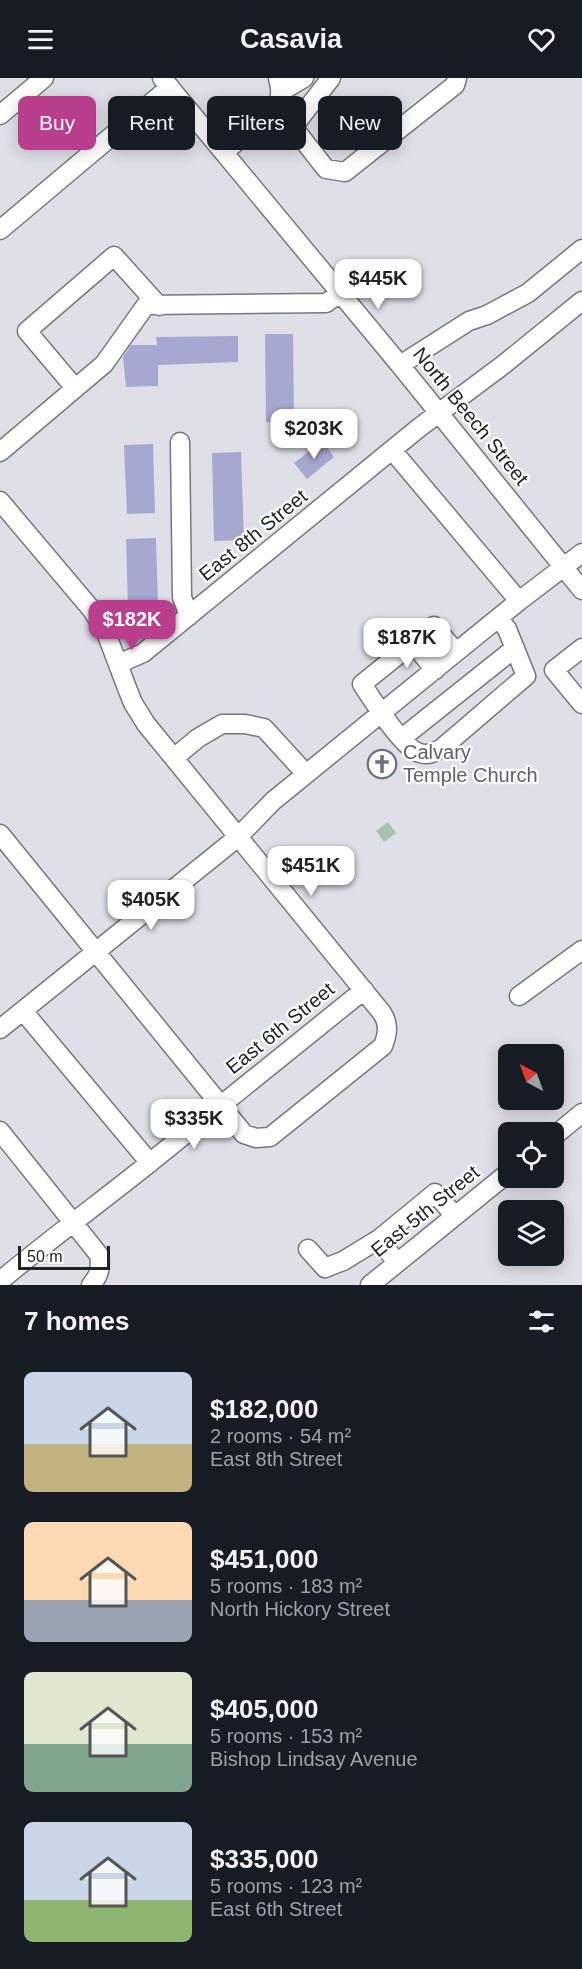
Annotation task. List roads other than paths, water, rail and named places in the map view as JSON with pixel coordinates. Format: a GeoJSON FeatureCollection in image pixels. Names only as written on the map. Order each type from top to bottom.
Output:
{"type":"FeatureCollection","features":[{"type":"Feature","properties":{"kind":"street"},"geometry":{"type":"LineString","coordinates":[[0,115],[44,78]]}},
{"type":"Feature","properties":{"kind":"street"},"geometry":{"type":"LineString","coordinates":[[224,152],[272,113],[279,86],[304,78]]}},
{"type":"Feature","properties":{"kind":"street"},"geometry":{"type":"LineString","coordinates":[[306,110],[331,78]]}},
{"type":"Feature","properties":{"kind":"street"},"geometry":{"type":"LineString","coordinates":[[306,144],[326,169],[345,172],[455,85],[457,78]]}},
{"type":"Feature","properties":{"kind":"street"},"geometry":{"type":"LineString","coordinates":[[0,230],[166,83]]}},
{"type":"Feature","properties":{"kind":"street","name":"North Beech Street"},"geometry":{"type":"LineString","coordinates":[[166,83],[400,365],[582,590]]}},
{"type":"Feature","properties":{"kind":"street"},"geometry":{"type":"LineString","coordinates":[[400,365],[469,321],[487,315],[528,294],[582,249]]}},
{"type":"Feature","properties":{"kind":"street"},"geometry":{"type":"LineString","coordinates":[[75,388],[27,331],[114,256],[159,306]]}},
{"type":"Feature","properties":{"kind":"street"},"geometry":{"type":"LineString","coordinates":[[0,452],[104,363],[146,305],[326,303],[340,293]]}},
{"type":"Feature","properties":{"kind":"street","name":"East 8th Street"},"geometry":{"type":"LineString","coordinates":[[118,664],[144,653],[438,412],[453,404],[495,372],[582,301]]}},
{"type":"Feature","properties":{"kind":"street"},"geometry":{"type":"LineString","coordinates":[[180,442],[182,597],[189,616]]}},
{"type":"Feature","properties":{"kind":"street"},"geometry":{"type":"LineString","coordinates":[[392,450],[519,601]]}},
{"type":"Feature","properties":{"kind":"street"},"geometry":{"type":"LineString","coordinates":[[0,501],[92,610],[105,630],[133,703],[146,724],[364,990],[386,1020],[387,1036],[383,1046],[270,1137],[256,1138],[244,1134],[0,834]]}},
{"type":"Feature","properties":{"kind":"street"},"geometry":{"type":"LineString","coordinates":[[0,1029],[92,948],[519,601],[582,553]]}},
{"type":"Feature","properties":{"kind":"street"},"geometry":{"type":"LineString","coordinates":[[456,652],[434,626],[362,684],[381,714],[416,752],[431,754],[442,747],[522,682],[526,676],[507,629],[498,618]]}},
{"type":"Feature","properties":{"kind":"street"},"geometry":{"type":"LineString","coordinates":[[413,643],[435,670]]}},
{"type":"Feature","properties":{"kind":"street"},"geometry":{"type":"LineString","coordinates":[[402,738],[515,648]]}},
{"type":"Feature","properties":{"kind":"street"},"geometry":{"type":"LineString","coordinates":[[582,648],[554,670],[582,704]]}},
{"type":"Feature","properties":{"kind":"street"},"geometry":{"type":"LineString","coordinates":[[174,758],[198,738],[222,724],[245,724],[264,728],[306,774]]}},
{"type":"Feature","properties":{"kind":"street"},"geometry":{"type":"LineString","coordinates":[[0,1014],[92,948]]}},
{"type":"Feature","properties":{"kind":"street"},"geometry":{"type":"LineString","coordinates":[[519,996],[582,950]]}},
{"type":"Feature","properties":{"kind":"street","name":"East 6th Street"},"geometry":{"type":"LineString","coordinates":[[0,1281],[364,990]]}},
{"type":"Feature","properties":{"kind":"street"},"geometry":{"type":"LineString","coordinates":[[23,1011],[150,1163]]}},
{"type":"Feature","properties":{"kind":"street"},"geometry":{"type":"LineString","coordinates":[[564,1128],[582,1113]]}},
{"type":"Feature","properties":{"kind":"street"},"geometry":{"type":"LineString","coordinates":[[0,1131],[99,1255],[98,1277],[91,1285]]}},
{"type":"Feature","properties":{"kind":"street","name":"East 5th Street"},"geometry":{"type":"LineString","coordinates":[[370,1285],[498,1181]]}},
{"type":"Feature","properties":{"kind":"street"},"geometry":{"type":"LineString","coordinates":[[308,1249],[325,1268],[343,1261],[379,1239],[435,1193],[455,1216]]}},
{"type":"Feature","properties":{"kind":"street"},"geometry":{"type":"LineString","coordinates":[[379,1239],[398,1263]]}},
{"type":"Feature","properties":{"kind":"place","name":"Calvary Temple Church"},"geometry":{"type":"Point","coordinates":[382,764]}}]}
